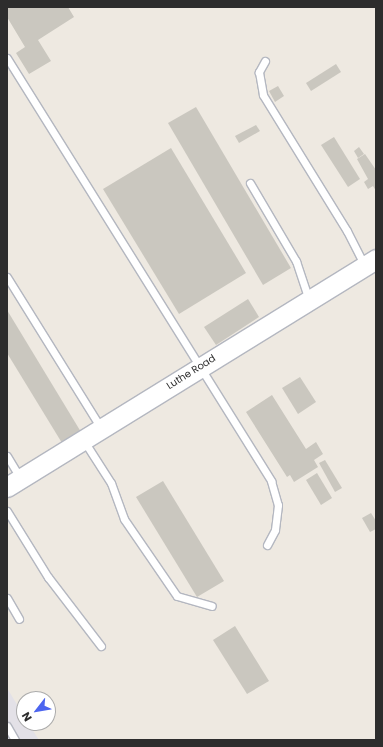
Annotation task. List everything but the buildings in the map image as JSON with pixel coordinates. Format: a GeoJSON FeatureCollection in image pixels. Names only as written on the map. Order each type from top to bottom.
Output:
{"type":"FeatureCollection","features":[{"type":"Feature","properties":{"kind":"street","name":"Luthe Road"},"geometry":{"type":"LineString","coordinates":[[14,482],[370,263]]}},
{"type":"Feature","properties":{"kind":"lane"},"geometry":{"type":"LineString","coordinates":[[7,58],[271,481],[278,505],[275,530],[266,545]]}},
{"type":"Feature","properties":{"kind":"lane"},"geometry":{"type":"LineString","coordinates":[[265,61],[259,72],[263,95],[347,231],[370,263]]}},
{"type":"Feature","properties":{"kind":"lane"},"geometry":{"type":"LineString","coordinates":[[250,183],[296,261],[309,300]]}},
{"type":"Feature","properties":{"kind":"lane"},"geometry":{"type":"LineString","coordinates":[[7,277],[101,428]]}},
{"type":"Feature","properties":{"kind":"lane"},"geometry":{"type":"LineString","coordinates":[[83,439],[111,483],[124,519],[176,596],[212,606]]}},
{"type":"Feature","properties":{"kind":"lane"},"geometry":{"type":"LineString","coordinates":[[7,456],[14,482]]}},
{"type":"Feature","properties":{"kind":"lane"},"geometry":{"type":"LineString","coordinates":[[7,511],[48,576],[101,646]]}},
{"type":"Feature","properties":{"kind":"lane"},"geometry":{"type":"LineString","coordinates":[[7,598],[19,619]]}},
{"type":"Feature","properties":{"kind":"lane"},"geometry":{"type":"LineString","coordinates":[[7,726],[15,740]]}},
{"type":"Feature","properties":{"kind":"shaded area"},"geometry":{"type":"Polygon","coordinates":[[[7,688],[16,703],[16,731],[33,731],[39,740],[7,740],[7,688]]]}}]}
